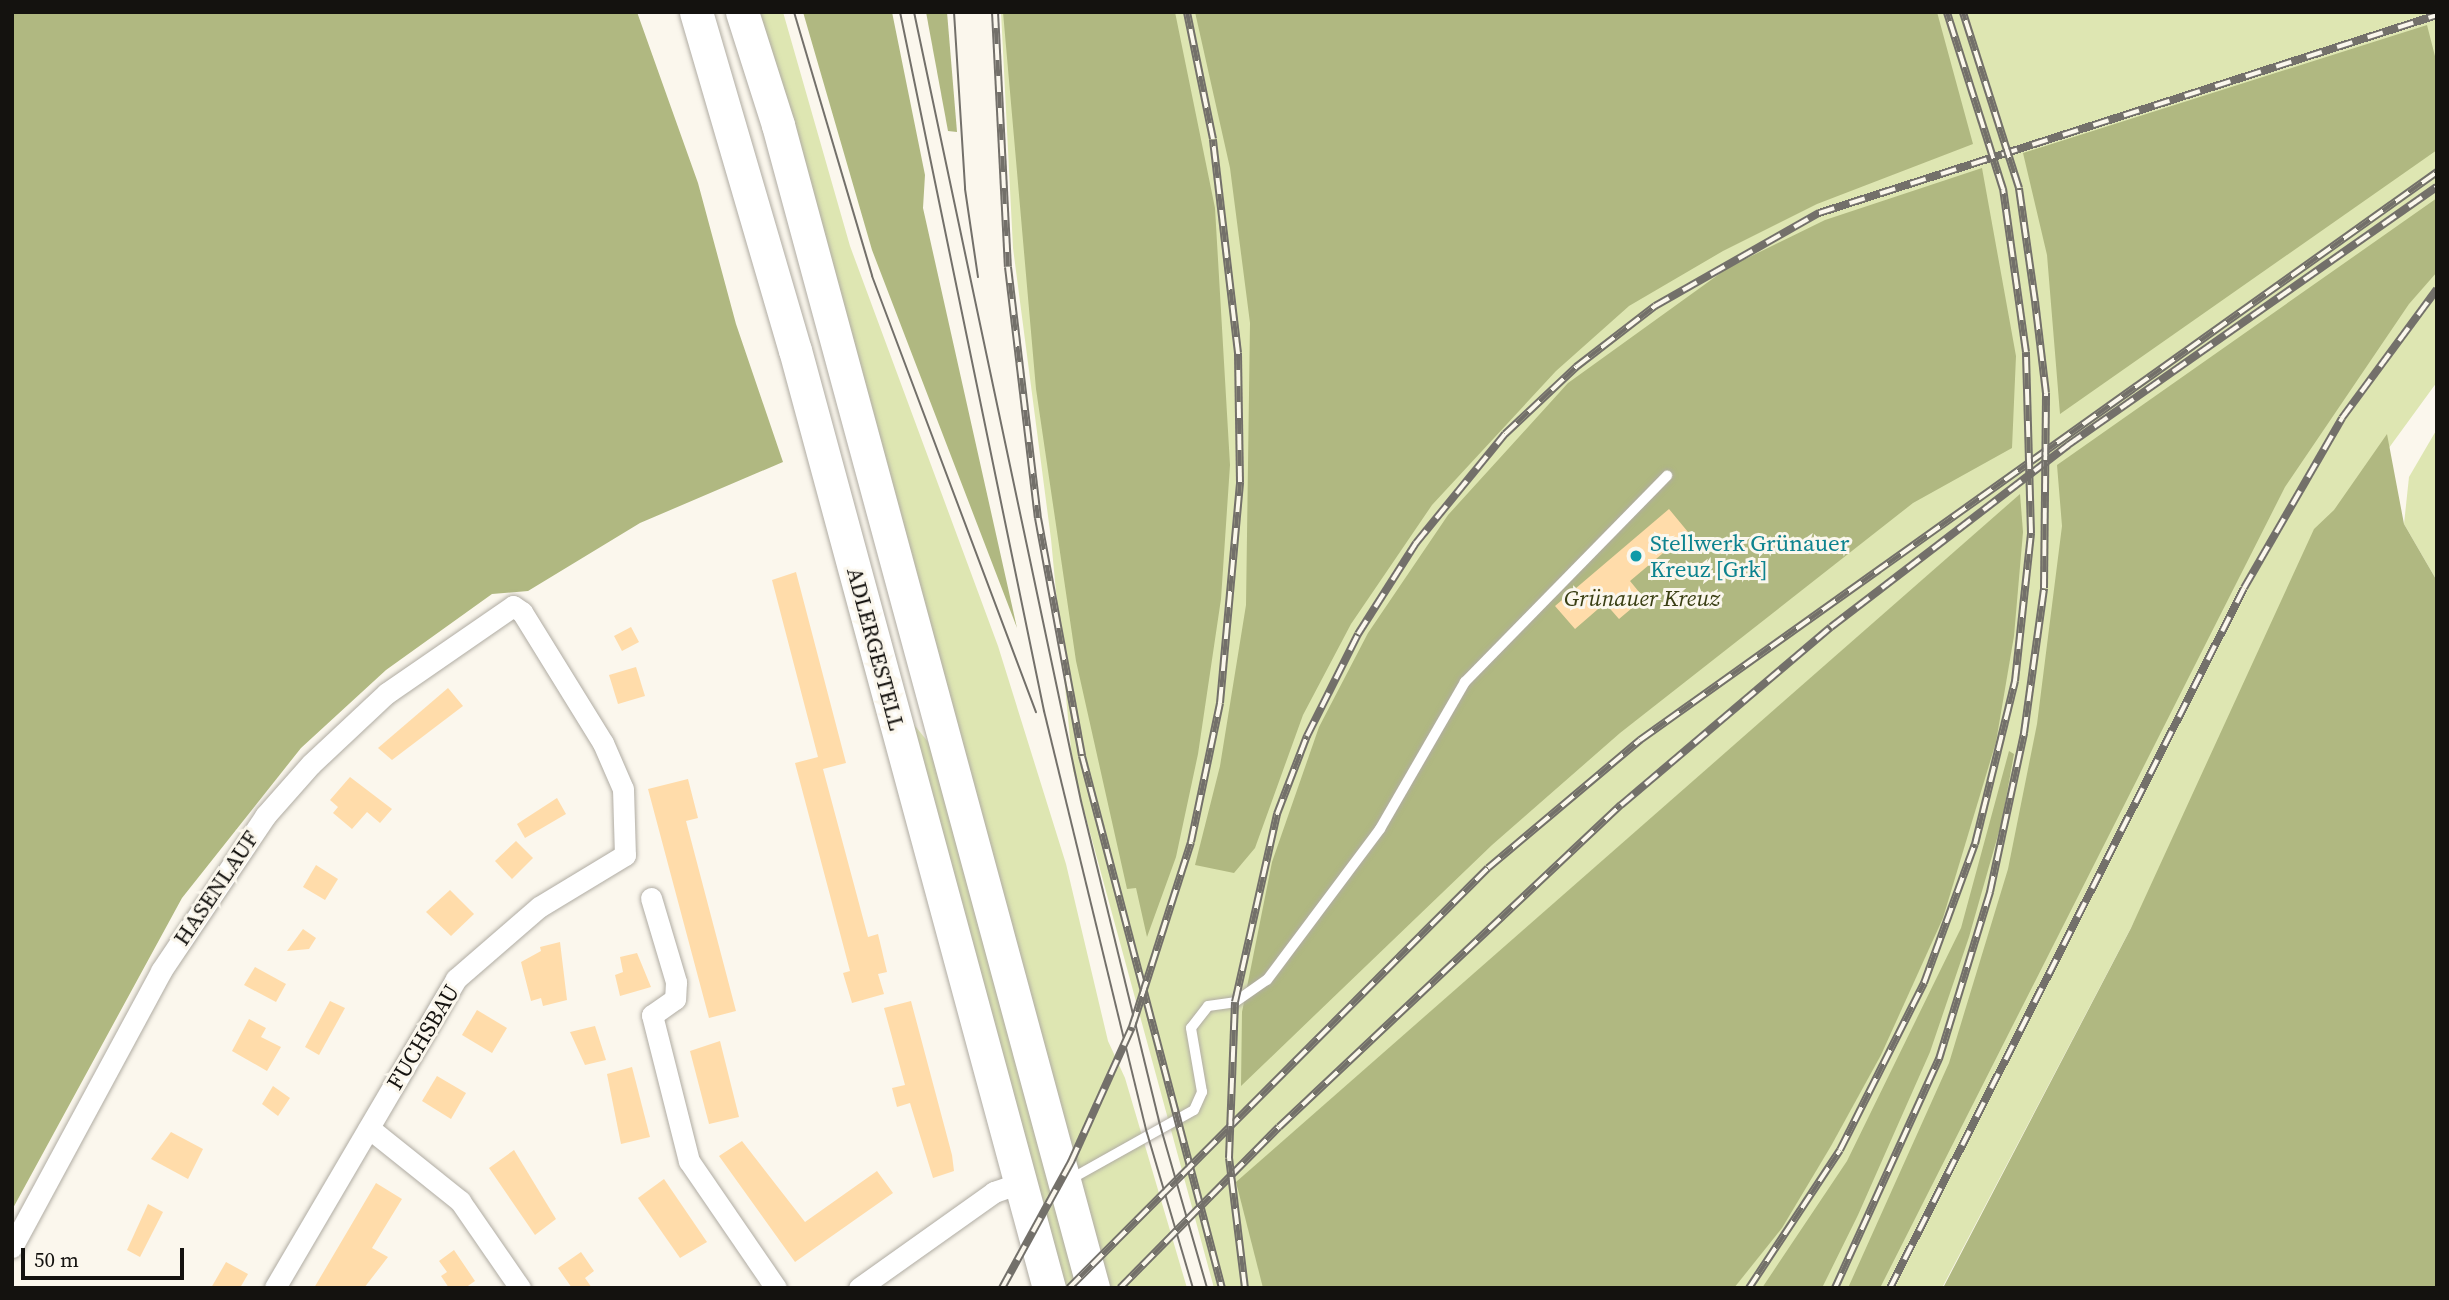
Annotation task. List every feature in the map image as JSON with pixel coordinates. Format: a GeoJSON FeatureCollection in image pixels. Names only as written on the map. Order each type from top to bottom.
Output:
{"type":"FeatureCollection","features":[{"type":"Feature","properties":{"kind":"main road","name":"ADLERGESTELL"},"geometry":{"type":"LineString","coordinates":[[696,12],[852,562],[1049,1288]]}},
{"type":"Feature","properties":{"kind":"main road","name":"ADLERGESTELL"},"geometry":{"type":"LineString","coordinates":[[741,12],[778,125],[1093,1288]]}},
{"type":"Feature","properties":{"kind":"main road"},"geometry":{"type":"LineString","coordinates":[[852,562],[892,552]]}},
{"type":"Feature","properties":{"kind":"street","name":"FUCHSBAU"},"geometry":{"type":"LineString","coordinates":[[275,1288],[457,979],[539,907],[618,862],[629,842],[623,789],[603,743],[523,612],[513,606]]}},
{"type":"Feature","properties":{"kind":"street","name":"HASENLAUF"},"geometry":{"type":"LineString","coordinates":[[12,1247],[161,971],[265,816],[311,764],[387,693],[513,606]]}},
{"type":"Feature","properties":{"kind":"street"},"geometry":{"type":"LineString","coordinates":[[651,898],[676,982],[675,999],[652,1015],[689,1161],[776,1288]]}},
{"type":"Feature","properties":{"kind":"street"},"geometry":{"type":"LineString","coordinates":[[369,1128],[460,1201],[520,1288]]}},
{"type":"Feature","properties":{"kind":"street"},"geometry":{"type":"LineString","coordinates":[[859,1288],[994,1192],[1020,1183]]}},
{"type":"Feature","properties":{"kind":"lane"},"geometry":{"type":"LineString","coordinates":[[1065,1182],[1194,1110],[1202,1092],[1191,1028],[1208,1006],[1235,1002],[1267,980],[1380,829],[1465,682],[1667,476]]}},
{"type":"Feature","properties":{"kind":"green space"},"geometry":{"type":"Polygon","coordinates":[[[12,12],[637,12],[698,183],[736,324],[783,462],[640,523],[528,591],[492,594],[386,670],[301,748],[182,898],[12,1210],[12,12]]]}},
{"type":"Feature","properties":{"kind":"green space"},"geometry":{"type":"Polygon","coordinates":[[[758,12],[783,12],[850,246],[998,646],[1066,864],[1108,1041],[1125,1078],[1187,1288],[1107,1288],[758,12]]]}},
{"type":"Feature","properties":{"kind":"green space"},"geometry":{"type":"Polygon","coordinates":[[[803,12],[892,12],[925,175],[923,208],[1017,628],[872,250],[803,12]]]}},
{"type":"Feature","properties":{"kind":"green space"},"geometry":{"type":"Polygon","coordinates":[[[926,12],[947,12],[957,132],[948,131],[926,12]]]}},
{"type":"Feature","properties":{"kind":"green space","name":"Grünauer Kreuz"},"geometry":{"type":"Polygon","coordinates":[[[1001,12],[2437,12],[2437,382],[2367,478],[1942,1288],[1214,1288],[1073,770],[1051,539],[1013,248],[1001,12]]]}},
{"type":"Feature","properties":{"kind":"green space"},"geometry":{"type":"Polygon","coordinates":[[[1003,12],[1175,12],[1215,208],[1230,465],[1221,599],[1198,754],[1176,857],[1147,937],[1136,888],[1127,889],[1076,661],[1036,389],[1003,12]]]}},
{"type":"Feature","properties":{"kind":"green space"},"geometry":{"type":"Polygon","coordinates":[[[1195,12],[1937,12],[1973,144],[1817,204],[1723,251],[1629,306],[1556,371],[1432,505],[1351,624],[1303,715],[1255,848],[1234,873],[1195,865],[1220,766],[1246,605],[1250,323],[1230,168],[1195,12]]]}},
{"type":"Feature","properties":{"kind":"green space"},"geometry":{"type":"Polygon","coordinates":[[[2427,25],[2437,64],[2437,150],[2060,414],[2047,255],[2023,153],[2427,25]]]}},
{"type":"Feature","properties":{"kind":"green space"},"geometry":{"type":"Polygon","coordinates":[[[1982,168],[2016,356],[2012,448],[1913,503],[1620,733],[1492,845],[1241,1086],[1242,1012],[1272,862],[1319,727],[1368,633],[1448,515],[1568,383],[1729,267],[1825,220],[1982,168]]]}},
{"type":"Feature","properties":{"kind":"green space"},"geometry":{"type":"Polygon","coordinates":[[[2437,198],[2437,272],[2409,304],[2285,487],[1880,1288],[1848,1288],[1949,1063],[2008,869],[2037,724],[2062,526],[2057,465],[2437,198]]]}},
{"type":"Feature","properties":{"kind":"green space"},"geometry":{"type":"Polygon","coordinates":[[[2437,429],[2437,581],[2404,524],[2409,477],[2437,429]]]}},
{"type":"Feature","properties":{"kind":"green space"},"geometry":{"type":"Polygon","coordinates":[[[2387,434],[2404,524],[2437,581],[2437,1288],[1943,1288],[2131,928],[2314,529],[2334,510],[2387,434]]]}},
{"type":"Feature","properties":{"kind":"green space"},"geometry":{"type":"Polygon","coordinates":[[[2020,494],[2023,532],[2014,636],[1996,742],[1943,918],[1881,1055],[1831,1146],[1782,1228],[1734,1288],[1263,1288],[1236,1182],[2020,494]]]}},
{"type":"Feature","properties":{"kind":"green space"},"geometry":{"type":"Polygon","coordinates":[[[911,721],[929,743],[1077,1288],[1064,1288],[911,721]]]}},
{"type":"Feature","properties":{"kind":"green space"},"geometry":{"type":"Polygon","coordinates":[[[2009,751],[2014,754],[2002,821],[1969,937],[1930,1052],[1858,1215],[1822,1288],[1762,1288],[1847,1161],[1961,928],[2009,751]]]}},
{"type":"Feature","properties":{"kind":"building","name":"Stellwerk Grünauer Kreuz [Grk]"},"geometry":{"type":"Polygon","coordinates":[[[1669,509],[1688,532],[1630,581],[1644,598],[1619,619],[1605,603],[1575,629],[1555,606],[1669,509]]]}},
{"type":"Feature","properties":{"kind":"building"},"geometry":{"type":"Polygon","coordinates":[[[796,572],[846,763],[823,769],[868,937],[878,934],[887,972],[878,974],[884,994],[852,1003],[843,973],[850,971],[795,763],[818,757],[772,580],[796,572]]]}},
{"type":"Feature","properties":{"kind":"building"},"geometry":{"type":"Polygon","coordinates":[[[631,627],[639,642],[622,651],[614,636],[631,627]]]}},
{"type":"Feature","properties":{"kind":"building"},"geometry":{"type":"Polygon","coordinates":[[[636,667],[645,696],[618,704],[609,675],[636,667]]]}},
{"type":"Feature","properties":{"kind":"building"},"geometry":{"type":"Polygon","coordinates":[[[448,688],[463,706],[392,760],[378,748],[448,688]]]}},
{"type":"Feature","properties":{"kind":"building"},"geometry":{"type":"Polygon","coordinates":[[[350,777],[392,809],[380,823],[367,812],[352,829],[333,813],[338,807],[330,800],[350,777]]]}},
{"type":"Feature","properties":{"kind":"building"},"geometry":{"type":"Polygon","coordinates":[[[688,779],[698,818],[686,821],[736,1011],[709,1018],[648,789],[688,779]]]}},
{"type":"Feature","properties":{"kind":"building"},"geometry":{"type":"Polygon","coordinates":[[[557,798],[566,814],[525,838],[517,824],[557,798]]]}},
{"type":"Feature","properties":{"kind":"building"},"geometry":{"type":"Polygon","coordinates":[[[516,841],[533,858],[512,879],[495,861],[516,841]]]}},
{"type":"Feature","properties":{"kind":"building"},"geometry":{"type":"Polygon","coordinates":[[[316,865],[338,879],[325,900],[303,887],[316,865]]]}},
{"type":"Feature","properties":{"kind":"building"},"geometry":{"type":"Polygon","coordinates":[[[450,890],[474,914],[451,936],[426,912],[450,890]]]}},
{"type":"Feature","properties":{"kind":"building"},"geometry":{"type":"Polygon","coordinates":[[[303,929],[316,938],[309,949],[287,951],[303,929]]]}},
{"type":"Feature","properties":{"kind":"building"},"geometry":{"type":"Polygon","coordinates":[[[560,942],[567,1000],[543,1006],[541,998],[531,1001],[521,962],[541,951],[540,947],[560,942]]]}},
{"type":"Feature","properties":{"kind":"building"},"geometry":{"type":"Polygon","coordinates":[[[637,953],[651,987],[620,996],[615,975],[623,972],[620,957],[637,953]]]}},
{"type":"Feature","properties":{"kind":"building"},"geometry":{"type":"Polygon","coordinates":[[[255,967],[286,984],[276,1002],[244,985],[255,967]]]}},
{"type":"Feature","properties":{"kind":"building"},"geometry":{"type":"Polygon","coordinates":[[[330,1001],[345,1008],[319,1055],[305,1047],[330,1001]]]}},
{"type":"Feature","properties":{"kind":"building"},"geometry":{"type":"Polygon","coordinates":[[[911,1001],[954,1171],[933,1178],[910,1103],[897,1107],[892,1088],[905,1085],[884,1008],[911,1001]]]}},
{"type":"Feature","properties":{"kind":"building"},"geometry":{"type":"Polygon","coordinates":[[[477,1010],[507,1028],[492,1053],[462,1035],[477,1010]]]}},
{"type":"Feature","properties":{"kind":"building"},"geometry":{"type":"Polygon","coordinates":[[[249,1019],[266,1028],[261,1037],[281,1047],[267,1071],[232,1051],[249,1019]]]}},
{"type":"Feature","properties":{"kind":"building"},"geometry":{"type":"Polygon","coordinates":[[[595,1026],[606,1060],[585,1065],[570,1032],[595,1026]]]}},
{"type":"Feature","properties":{"kind":"building"},"geometry":{"type":"Polygon","coordinates":[[[720,1041],[739,1117],[709,1124],[690,1051],[720,1041]]]}},
{"type":"Feature","properties":{"kind":"building"},"geometry":{"type":"Polygon","coordinates":[[[632,1067],[650,1137],[621,1144],[607,1074],[632,1067]]]}},
{"type":"Feature","properties":{"kind":"building"},"geometry":{"type":"Polygon","coordinates":[[[437,1076],[466,1093],[451,1119],[422,1101],[437,1076]]]}},
{"type":"Feature","properties":{"kind":"building"},"geometry":{"type":"Polygon","coordinates":[[[273,1086],[290,1098],[278,1116],[262,1104],[273,1086]]]}},
{"type":"Feature","properties":{"kind":"building"},"geometry":{"type":"Polygon","coordinates":[[[171,1132],[203,1149],[188,1179],[151,1159],[171,1132]]]}},
{"type":"Feature","properties":{"kind":"building"},"geometry":{"type":"Polygon","coordinates":[[[742,1141],[805,1222],[877,1171],[893,1193],[795,1262],[719,1156],[742,1141]]]}},
{"type":"Feature","properties":{"kind":"building"},"geometry":{"type":"Polygon","coordinates":[[[514,1150],[556,1219],[535,1235],[489,1168],[514,1150]]]}},
{"type":"Feature","properties":{"kind":"building"},"geometry":{"type":"Polygon","coordinates":[[[664,1179],[707,1242],[680,1258],[638,1198],[664,1179]]]}},
{"type":"Feature","properties":{"kind":"building"},"geometry":{"type":"Polygon","coordinates":[[[376,1183],[402,1199],[372,1248],[388,1257],[364,1288],[314,1288],[376,1183]]]}},
{"type":"Feature","properties":{"kind":"building"},"geometry":{"type":"Polygon","coordinates":[[[148,1204],[163,1212],[140,1257],[127,1250],[148,1204]]]}},
{"type":"Feature","properties":{"kind":"building"},"geometry":{"type":"Polygon","coordinates":[[[454,1250],[475,1281],[465,1288],[449,1288],[441,1276],[447,1272],[439,1261],[454,1250]]]}},
{"type":"Feature","properties":{"kind":"building"},"geometry":{"type":"Polygon","coordinates":[[[581,1252],[594,1271],[585,1278],[592,1288],[572,1288],[558,1268],[581,1252]]]}},
{"type":"Feature","properties":{"kind":"building"},"geometry":{"type":"Polygon","coordinates":[[[226,1262],[248,1274],[240,1288],[211,1288],[226,1262]]]}},
{"type":"Feature","properties":{"kind":"tram line"},"geometry":{"type":"LineString","coordinates":[[794,12],[872,276],[1036,712]]}},
{"type":"Feature","properties":{"kind":"tram line"},"geometry":{"type":"LineString","coordinates":[[900,12],[1044,711],[1147,1133],[1193,1288]]}},
{"type":"Feature","properties":{"kind":"tram line"},"geometry":{"type":"LineString","coordinates":[[914,12],[1081,801],[1160,1125],[1207,1288]]}},
{"type":"Feature","properties":{"kind":"tram line"},"geometry":{"type":"LineString","coordinates":[[954,12],[965,189],[978,277]]}},
{"type":"Feature","properties":{"kind":"railway"},"geometry":{"type":"LineString","coordinates":[[995,12],[1008,267],[1038,518],[1082,756],[1222,1288]]}},
{"type":"Feature","properties":{"kind":"railway"},"geometry":{"type":"LineString","coordinates":[[1002,1288],[1071,1162],[1132,1027],[1191,842],[1220,703],[1240,482],[1238,353],[1213,139],[1187,12]]}},
{"type":"Feature","properties":{"kind":"railway"},"geometry":{"type":"LineString","coordinates":[[1749,1288],[1840,1150],[1924,983],[1975,844],[2015,681],[2031,533],[2026,352],[2003,189],[1947,12]]}},
{"type":"Feature","properties":{"kind":"railway"},"geometry":{"type":"LineString","coordinates":[[1835,1288],[1939,1059],[1990,892],[2024,733],[2044,588],[2046,393],[2035,301],[2019,188],[1963,12]]}},
{"type":"Feature","properties":{"kind":"railway"},"geometry":{"type":"LineString","coordinates":[[1245,1288],[1229,1158],[1235,1002],[1277,814],[1307,736],[1358,634],[1416,543],[1505,434],[1576,367],[1655,306],[1819,213],[2437,15]]}},
{"type":"Feature","properties":{"kind":"railway"},"geometry":{"type":"LineString","coordinates":[[1069,1288],[1488,868],[1640,740],[2437,172]]}},
{"type":"Feature","properties":{"kind":"railway"},"geometry":{"type":"LineString","coordinates":[[1120,1288],[1279,1127],[1621,805],[1831,627],[2068,445],[2437,187]]}},
{"type":"Feature","properties":{"kind":"railway"},"geometry":{"type":"LineString","coordinates":[[1890,1288],[2244,588],[2342,418],[2437,289]]}},
{"type":"Feature","properties":{"kind":"place","name":"Stellwerk Grünauer Kreuz [Grk]"},"geometry":{"type":"Point","coordinates":[1636,556]}}]}
